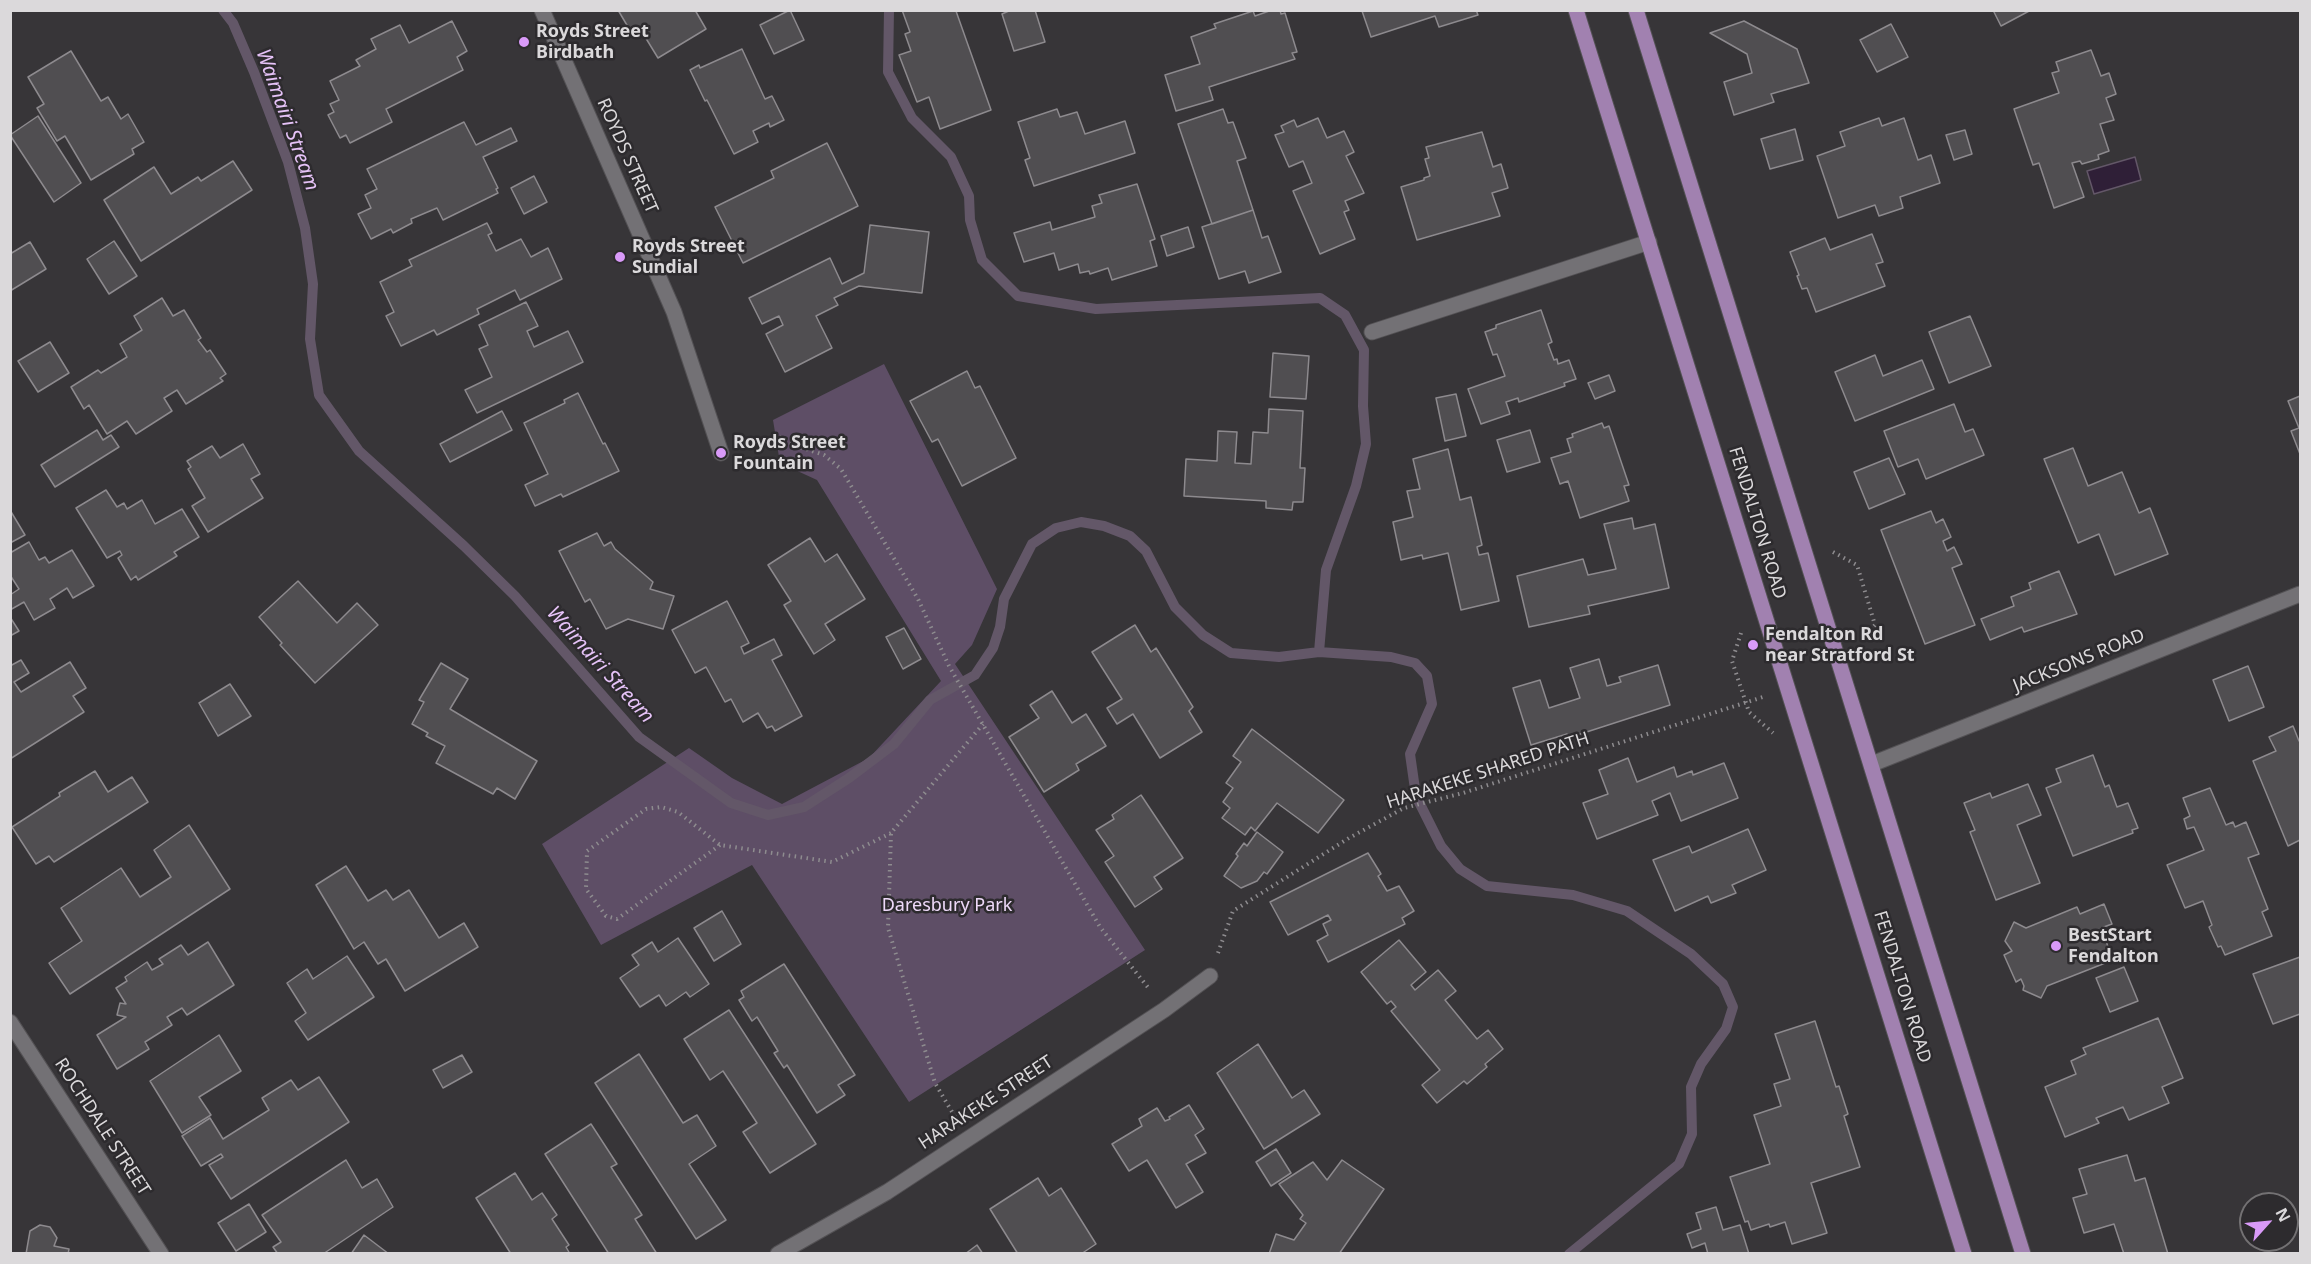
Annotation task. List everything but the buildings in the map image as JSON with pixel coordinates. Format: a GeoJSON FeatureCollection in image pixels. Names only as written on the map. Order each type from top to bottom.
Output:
{"type":"FeatureCollection","features":[{"type":"Feature","properties":{"kind":"main road","name":"FENDALTON ROAD"},"geometry":{"type":"LineString","coordinates":[[1576,10],[1964,1254]]}},
{"type":"Feature","properties":{"kind":"main road","name":"FENDALTON ROAD"},"geometry":{"type":"LineString","coordinates":[[1636,10],[2024,1254]]}},
{"type":"Feature","properties":{"kind":"street","name":"ROYDS STREET"},"geometry":{"type":"LineString","coordinates":[[542,10],[674,312],[722,453]]}},
{"type":"Feature","properties":{"kind":"street"},"geometry":{"type":"LineString","coordinates":[[1371,332],[1649,242]]}},
{"type":"Feature","properties":{"kind":"street","name":"JACKSONS ROAD"},"geometry":{"type":"LineString","coordinates":[[1872,764],[2301,594]]}},
{"type":"Feature","properties":{"kind":"street","name":"HARAKEKE STREET"},"geometry":{"type":"LineString","coordinates":[[778,1254],[887,1192],[1164,1010],[1210,976]]}},
{"type":"Feature","properties":{"kind":"street","name":"ROCHDALE STREET"},"geometry":{"type":"LineString","coordinates":[[10,1022],[161,1254]]}},
{"type":"Feature","properties":{"kind":"path"},"geometry":{"type":"LineString","coordinates":[[774,434],[794,446],[824,455],[841,470],[918,598],[949,666],[1100,927],[1124,955],[1164,1010]]}},
{"type":"Feature","properties":{"kind":"path"},"geometry":{"type":"LineString","coordinates":[[1830,550],[1857,565],[1875,625],[1859,642]]}},
{"type":"Feature","properties":{"kind":"path"},"geometry":{"type":"LineString","coordinates":[[1744,624],[1731,661],[1749,712],[1782,741]]}},
{"type":"Feature","properties":{"kind":"path","name":"HARAKEKE SHARED PATH"},"geometry":{"type":"LineString","coordinates":[[1210,976],[1233,911],[1349,838],[1404,808],[1463,793],[1767,696]]}},
{"type":"Feature","properties":{"kind":"path"},"geometry":{"type":"LineString","coordinates":[[720,844],[617,919],[606,915],[586,889],[587,851],[646,809],[661,807],[678,812],[720,844],[832,862],[891,833],[982,724]]}},
{"type":"Feature","properties":{"kind":"path"},"geometry":{"type":"LineString","coordinates":[[891,833],[888,928],[935,1083],[968,1139]]}},
{"type":"Feature","properties":{"kind":"green space","name":"Daresbury Park"},"geometry":{"type":"Polygon","coordinates":[[[884,364],[997,589],[972,645],[955,664],[1145,950],[909,1102],[752,865],[601,945],[542,844],[689,748],[732,778],[782,804],[869,758],[941,681],[817,480],[780,463],[773,420],[884,364]]]}},
{"type":"Feature","properties":{"kind":"shaded area"},"geometry":{"type":"Polygon","coordinates":[[[2135,157],[2141,180],[2094,194],[2087,171],[2135,157]]]}},
{"type":"Feature","properties":{"kind":"waterway","name":"Waimairi Stream"},"geometry":{"type":"LineString","coordinates":[[223,10],[233,23],[254,72],[288,162],[305,228],[313,284],[310,339],[319,395],[359,451],[464,546],[515,596],[639,737],[731,803],[768,815],[804,807],[849,778],[894,744],[930,700],[975,675],[993,648],[1000,627],[1004,599],[1032,544],[1056,528],[1081,522],[1104,526],[1130,536],[1146,551],[1175,607],[1203,635],[1231,653],[1279,657],[1319,652],[1391,657],[1415,663],[1427,676],[1432,704],[1410,754],[1416,796],[1441,846],[1460,869],[1487,886],[1573,895],[1627,911],[1691,954],[1723,984],[1733,1007],[1726,1029],[1701,1064],[1691,1087],[1692,1134],[1679,1164],[1569,1254]]}},
{"type":"Feature","properties":{"kind":"waterway"},"geometry":{"type":"LineString","coordinates":[[889,10],[888,72],[912,118],[951,157],[969,196],[970,220],[982,260],[1018,296],[1096,309],[1320,298],[1345,315],[1364,350],[1363,406],[1366,444],[1356,486],[1326,570],[1319,652]]}},
{"type":"Feature","properties":{"kind":"place","name":"Royds Street Birdbath"},"geometry":{"type":"Point","coordinates":[524,42]}},
{"type":"Feature","properties":{"kind":"place","name":"Royds Street Sundial"},"geometry":{"type":"Point","coordinates":[620,257]}},
{"type":"Feature","properties":{"kind":"place","name":"Royds Street Fountain"},"geometry":{"type":"Point","coordinates":[721,453]}},
{"type":"Feature","properties":{"kind":"place","name":"Fendalton Rd near Stratford St"},"geometry":{"type":"Point","coordinates":[1753,645]}},
{"type":"Feature","properties":{"kind":"place","name":"BestStart Fendalton"},"geometry":{"type":"Point","coordinates":[2056,946]}}]}
